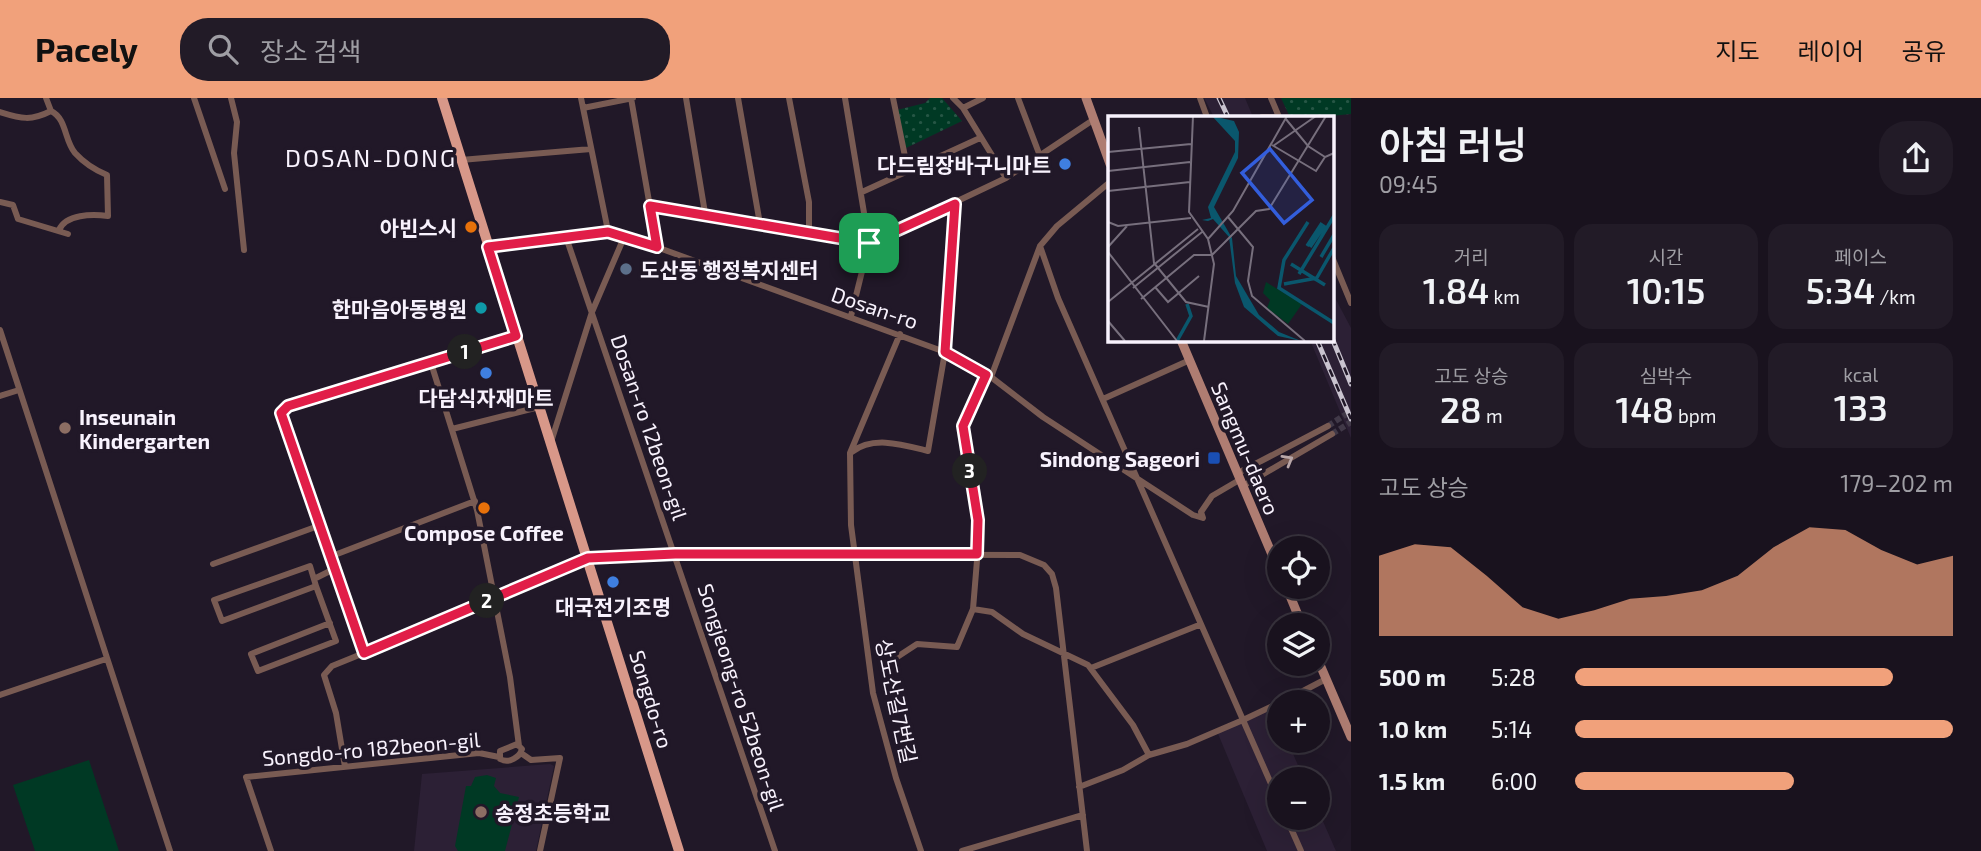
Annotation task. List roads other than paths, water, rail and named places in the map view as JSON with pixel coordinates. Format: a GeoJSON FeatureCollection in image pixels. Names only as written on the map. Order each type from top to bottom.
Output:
{"type":"FeatureCollection","features":[{"type":"Feature","properties":{"kind":"main road","name":"Songdo-ro"},"geometry":{"type":"LineString","coordinates":[[442,98],[679,851]]}},
{"type":"Feature","properties":{"kind":"main road"},"geometry":{"type":"LineString","coordinates":[[1086,98],[1108,159]]}},
{"type":"Feature","properties":{"kind":"main road","name":"Sangmu-daero"},"geometry":{"type":"LineString","coordinates":[[1181,341],[1267,542]]}},
{"type":"Feature","properties":{"kind":"main road"},"geometry":{"type":"LineString","coordinates":[[1325,676],[1351,737]]}},
{"type":"Feature","properties":{"kind":"street"},"geometry":{"type":"LineString","coordinates":[[46,98],[51,111],[59,115],[74,152],[93,169],[107,175],[108,216],[89,215],[74,218],[63,223],[59,230]]}},
{"type":"Feature","properties":{"kind":"street"},"geometry":{"type":"LineString","coordinates":[[194,98],[225,189]]}},
{"type":"Feature","properties":{"kind":"street"},"geometry":{"type":"LineString","coordinates":[[231,98],[237,122],[234,153],[244,250]]}},
{"type":"Feature","properties":{"kind":"street"},"geometry":{"type":"LineString","coordinates":[[581,98],[608,232]]}},
{"type":"Feature","properties":{"kind":"street"},"geometry":{"type":"LineString","coordinates":[[583,108],[632,98],[657,247]]}},
{"type":"Feature","properties":{"kind":"street"},"geometry":{"type":"LineString","coordinates":[[686,98],[705,213]]}},
{"type":"Feature","properties":{"kind":"street"},"geometry":{"type":"LineString","coordinates":[[738,98],[760,223]]}},
{"type":"Feature","properties":{"kind":"street"},"geometry":{"type":"LineString","coordinates":[[789,98],[809,202],[809,231]]}},
{"type":"Feature","properties":{"kind":"street"},"geometry":{"type":"LineString","coordinates":[[845,98],[869,243],[851,316]]}},
{"type":"Feature","properties":{"kind":"street"},"geometry":{"type":"LineString","coordinates":[[893,98],[908,172]]}},
{"type":"Feature","properties":{"kind":"street"},"geometry":{"type":"LineString","coordinates":[[953,98],[963,108],[1006,178]]}},
{"type":"Feature","properties":{"kind":"street"},"geometry":{"type":"LineString","coordinates":[[963,108],[983,98]]}},
{"type":"Feature","properties":{"kind":"street"},"geometry":{"type":"LineString","coordinates":[[1018,98],[1040,156]]}},
{"type":"Feature","properties":{"kind":"street"},"geometry":{"type":"LineString","coordinates":[[1200,98],[1207,116]]}},
{"type":"Feature","properties":{"kind":"street"},"geometry":{"type":"LineString","coordinates":[[1271,98],[1277,116]]}},
{"type":"Feature","properties":{"kind":"street"},"geometry":{"type":"LineString","coordinates":[[0,113],[33,120],[51,111]]}},
{"type":"Feature","properties":{"kind":"street"},"geometry":{"type":"LineString","coordinates":[[650,206],[705,213],[869,243],[1006,178],[1093,120]]}},
{"type":"Feature","properties":{"kind":"street"},"geometry":{"type":"LineString","coordinates":[[862,192],[980,138]]}},
{"type":"Feature","properties":{"kind":"street"},"geometry":{"type":"LineString","coordinates":[[461,160],[591,149]]}},
{"type":"Feature","properties":{"kind":"street"},"geometry":{"type":"LineString","coordinates":[[888,663],[918,644],[957,647],[973,608],[978,520],[963,426],[988,376],[1040,246],[1057,226],[1108,184]]}},
{"type":"Feature","properties":{"kind":"street"},"geometry":{"type":"LineString","coordinates":[[0,202],[13,205],[18,219],[68,234]]}},
{"type":"Feature","properties":{"kind":"street"},"geometry":{"type":"LineString","coordinates":[[850,453],[863,445],[883,442],[928,451],[945,352],[955,204]]}},
{"type":"Feature","properties":{"kind":"street","name":"Dosan-ro"},"geometry":{"type":"LineString","coordinates":[[488,247],[608,232],[625,235],[945,352],[988,376],[1138,482],[1193,515],[1203,517],[1201,512],[1212,496],[1241,479]]}},
{"type":"Feature","properties":{"kind":"street","name":"Dosan-ro 12beon-gil"},"geometry":{"type":"LineString","coordinates":[[550,443],[592,312],[625,235]]}},
{"type":"Feature","properties":{"kind":"street"},"geometry":{"type":"LineString","coordinates":[[566,237],[592,312]]}},
{"type":"Feature","properties":{"kind":"street"},"geometry":{"type":"LineString","coordinates":[[1040,246],[1058,298],[1199,625],[1267,775]]}},
{"type":"Feature","properties":{"kind":"street"},"geometry":{"type":"LineString","coordinates":[[1334,262],[1351,303]]}},
{"type":"Feature","properties":{"kind":"street","name":"Dosan-ro 12beon-gil"},"geometry":{"type":"LineString","coordinates":[[592,312],[675,554]]}},
{"type":"Feature","properties":{"kind":"street"},"geometry":{"type":"LineString","coordinates":[[0,330],[170,851]]}},
{"type":"Feature","properties":{"kind":"street"},"geometry":{"type":"LineString","coordinates":[[850,453],[900,334]]}},
{"type":"Feature","properties":{"kind":"street"},"geometry":{"type":"LineString","coordinates":[[364,653],[281,413],[288,406],[516,336]]}},
{"type":"Feature","properties":{"kind":"street"},"geometry":{"type":"LineString","coordinates":[[1102,399],[1190,360]]}},
{"type":"Feature","properties":{"kind":"street"},"geometry":{"type":"LineString","coordinates":[[431,363],[475,501],[495,598],[520,749]]}},
{"type":"Feature","properties":{"kind":"street"},"geometry":{"type":"LineString","coordinates":[[0,396],[19,390]]}},
{"type":"Feature","properties":{"kind":"street"},"geometry":{"type":"LineString","coordinates":[[452,429],[539,407]]}},
{"type":"Feature","properties":{"kind":"street"},"geometry":{"type":"LineString","coordinates":[[1241,479],[1328,426]]}},
{"type":"Feature","properties":{"kind":"street"},"geometry":{"type":"LineString","coordinates":[[1241,479],[1332,434]]}},
{"type":"Feature","properties":{"kind":"street","name":"상도산길7번길"},"geometry":{"type":"LineString","coordinates":[[850,453],[853,554],[878,717],[920,851]]}},
{"type":"Feature","properties":{"kind":"street"},"geometry":{"type":"LineString","coordinates":[[332,556],[475,501]]}},
{"type":"Feature","properties":{"kind":"street"},"geometry":{"type":"LineString","coordinates":[[213,564],[321,525]]}},
{"type":"Feature","properties":{"kind":"street"},"geometry":{"type":"LineString","coordinates":[[345,767],[336,713],[324,675],[328,668],[588,558],[675,554],[1020,555],[1044,565],[1055,579],[1087,851]]}},
{"type":"Feature","properties":{"kind":"street","name":"Songjeong-ro 52beon-gil"},"geometry":{"type":"LineString","coordinates":[[675,554],[775,851]]}},
{"type":"Feature","properties":{"kind":"street"},"geometry":{"type":"LineString","coordinates":[[330,623],[251,654],[258,671],[336,641],[330,623],[315,582],[310,566],[214,600],[222,621],[315,582],[336,568]]}},
{"type":"Feature","properties":{"kind":"street"},"geometry":{"type":"LineString","coordinates":[[973,608],[992,612],[1016,630],[1063,654],[1079,659],[1091,668],[1133,725],[1149,755]]}},
{"type":"Feature","properties":{"kind":"street"},"geometry":{"type":"LineString","coordinates":[[1091,668],[1199,625]]}},
{"type":"Feature","properties":{"kind":"street"},"geometry":{"type":"LineString","coordinates":[[0,695],[106,659]]}},
{"type":"Feature","properties":{"kind":"street"},"geometry":{"type":"LineString","coordinates":[[1304,690],[1326,679]]}},
{"type":"Feature","properties":{"kind":"street"},"geometry":{"type":"LineString","coordinates":[[1079,787],[1123,770],[1149,755],[1187,744],[1267,709]]}},
{"type":"Feature","properties":{"kind":"street"},"geometry":{"type":"LineString","coordinates":[[499,757],[502,748],[512,744],[531,760],[560,758],[540,851]]}},
{"type":"Feature","properties":{"kind":"street","name":"Songdo-ro 182beon-gil"},"geometry":{"type":"LineString","coordinates":[[271,851],[246,777],[480,753],[509,761],[520,749]]}},
{"type":"Feature","properties":{"kind":"street"},"geometry":{"type":"LineString","coordinates":[[962,851],[1083,814]]}},
{"type":"Feature","properties":{"kind":"street"},"geometry":{"type":"LineString","coordinates":[[1292,830],[1301,851]]}},
{"type":"Feature","properties":{"kind":"tunnel"},"geometry":{"type":"LineString","coordinates":[[1328,426],[1351,411]]}},
{"type":"Feature","properties":{"kind":"tunnel"},"geometry":{"type":"LineString","coordinates":[[1332,434],[1351,422]]}},
{"type":"Feature","properties":{"kind":"railway"},"geometry":{"type":"LineString","coordinates":[[1219,98],[1228,116]]}},
{"type":"Feature","properties":{"kind":"railway"},"geometry":{"type":"LineString","coordinates":[[1317,341],[1351,419]]}},
{"type":"Feature","properties":{"kind":"railway"},"geometry":{"type":"LineString","coordinates":[[1333,341],[1351,384]]}},
{"type":"Feature","properties":{"kind":"place","name":"다드림장바구니마트"},"geometry":{"type":"Point","coordinates":[1065,164]}},
{"type":"Feature","properties":{"kind":"place","name":"아빈스시"},"geometry":{"type":"Point","coordinates":[471,227]}},
{"type":"Feature","properties":{"kind":"place","name":"도산동 행정복지센터"},"geometry":{"type":"Point","coordinates":[626,269]}},
{"type":"Feature","properties":{"kind":"place","name":"한마음아동병원"},"geometry":{"type":"Point","coordinates":[481,308]}},
{"type":"Feature","properties":{"kind":"place","name":"다담식자재마트"},"geometry":{"type":"Point","coordinates":[486,373]}},
{"type":"Feature","properties":{"kind":"place","name":"Inseunain Kindergarten"},"geometry":{"type":"Point","coordinates":[65,428]}},
{"type":"Feature","properties":{"kind":"place","name":"Sindong Sageori"},"geometry":{"type":"Point","coordinates":[1214,458]}},
{"type":"Feature","properties":{"kind":"place","name":"Compose Coffee"},"geometry":{"type":"Point","coordinates":[484,508]}},
{"type":"Feature","properties":{"kind":"place","name":"대국전기조명"},"geometry":{"type":"Point","coordinates":[613,582]}},
{"type":"Feature","properties":{"kind":"place","name":"송정초등학교"},"geometry":{"type":"Point","coordinates":[481,812]}},
{"type":"Feature","properties":{"kind":"district","name":"DOSAN-DONG"},"geometry":{"type":"Point","coordinates":[371,157]}}]}
